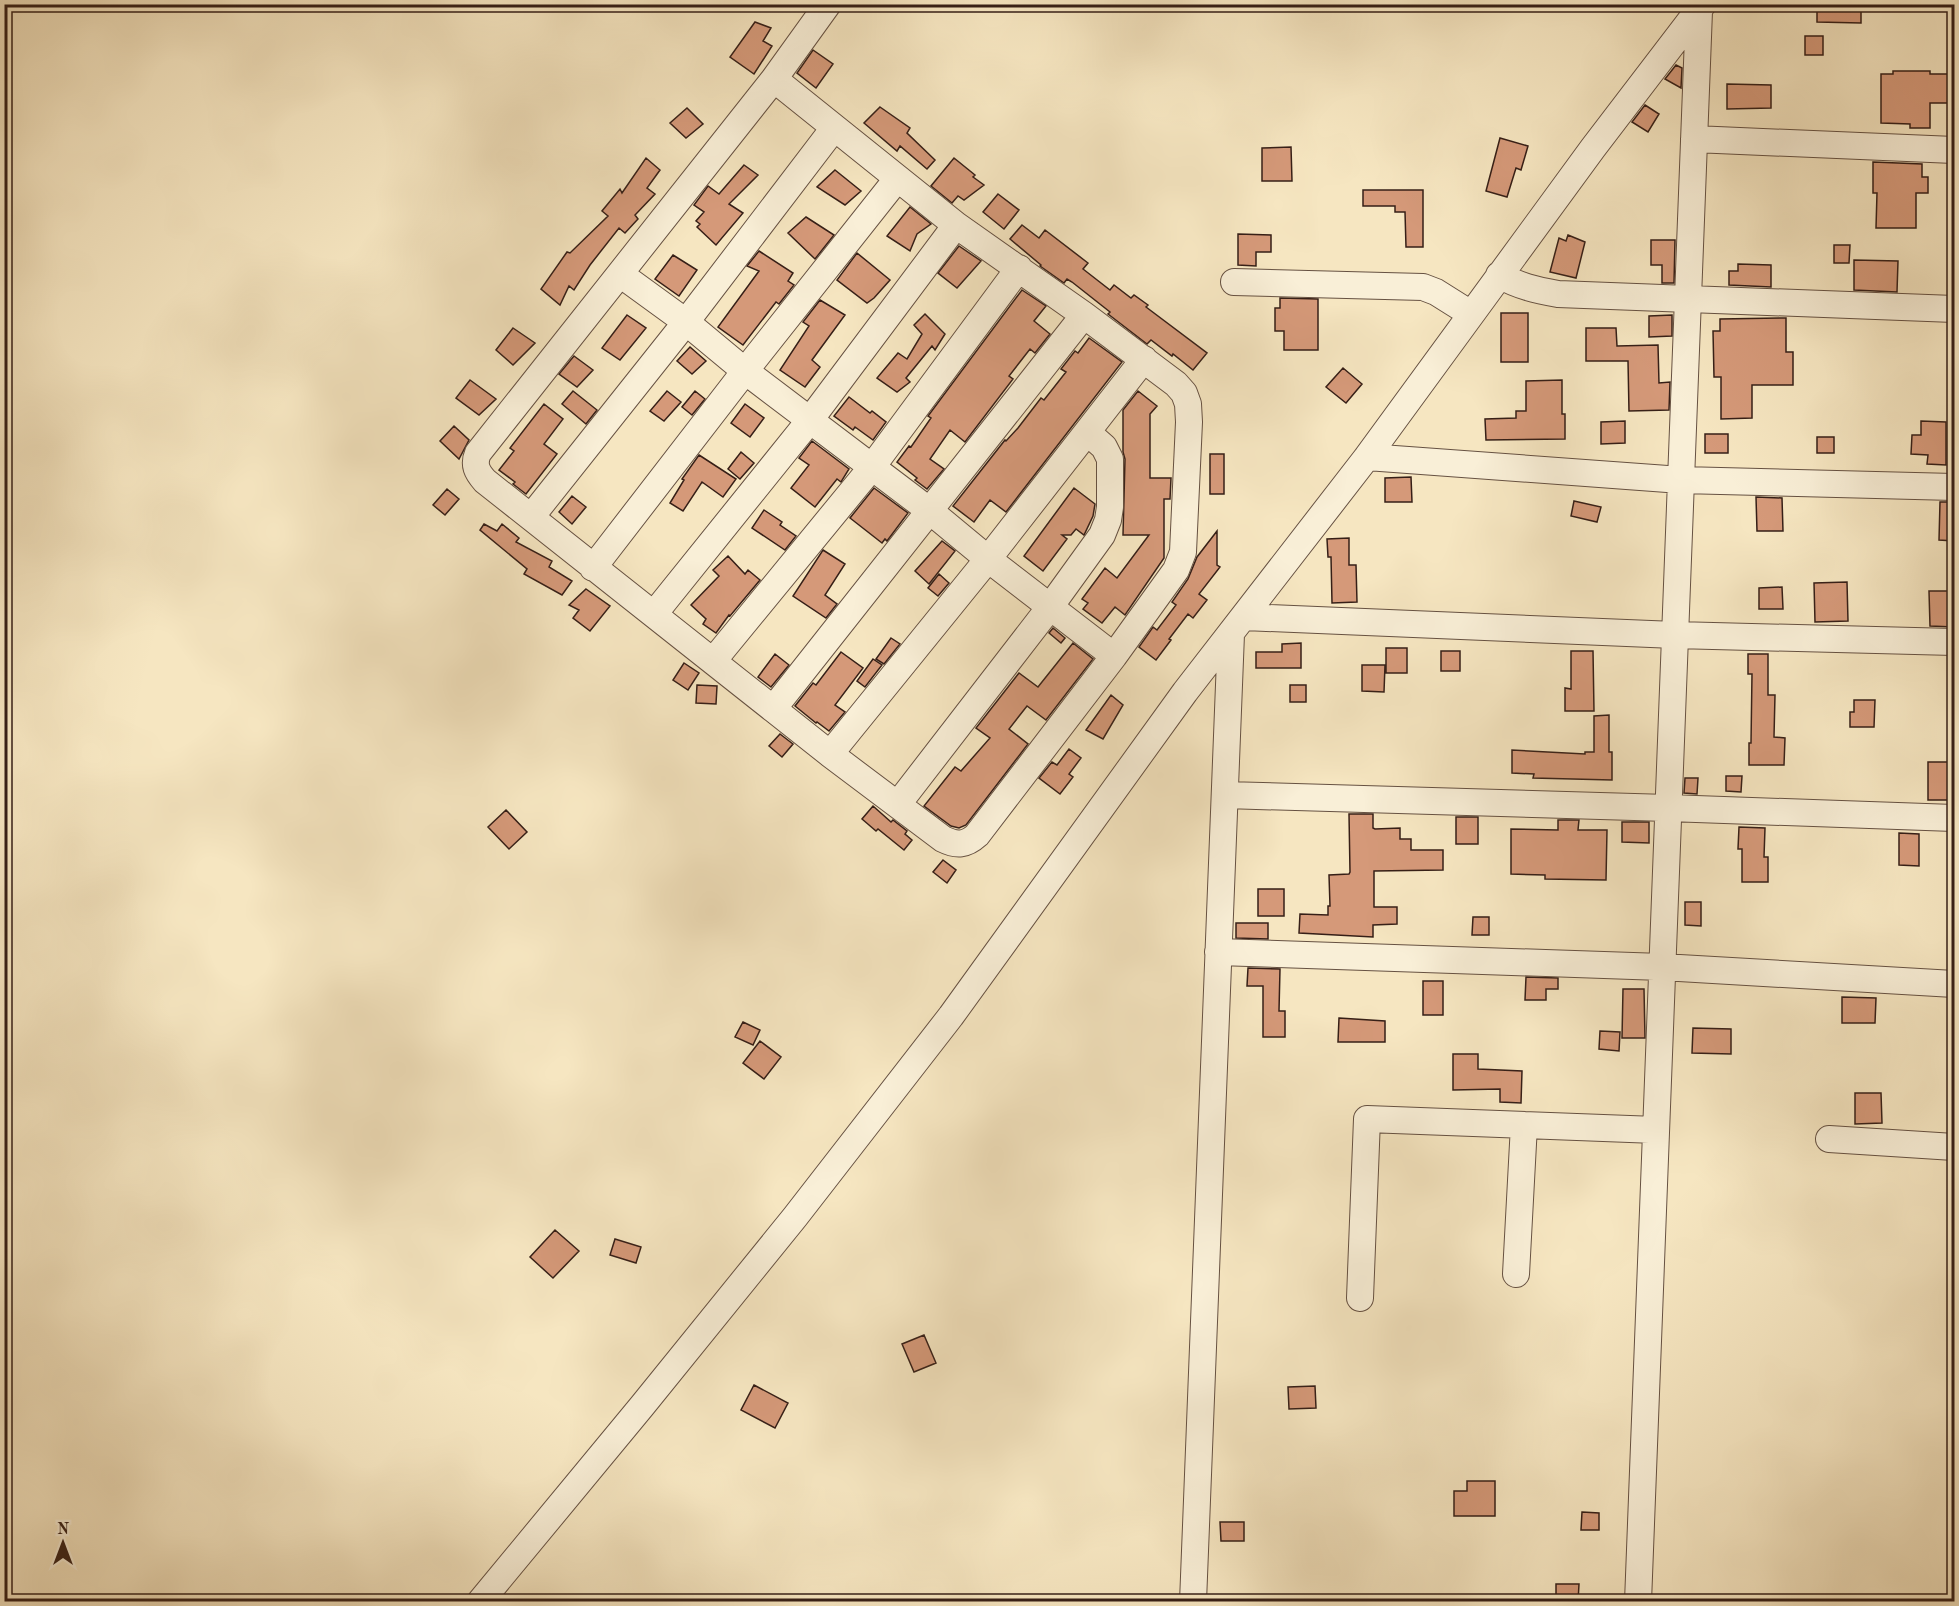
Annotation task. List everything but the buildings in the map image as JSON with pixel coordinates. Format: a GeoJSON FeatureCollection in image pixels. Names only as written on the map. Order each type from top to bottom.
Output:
{"type":"FeatureCollection","features":[{"type":"Feature","properties":{"kind":"street"},"geometry":{"type":"LineString","coordinates":[[774,79],[956,225],[1019,268],[1176,384],[1184,393],[1188,404],[1184,552],[1176,570],[1114,656],[970,842],[953,844],[944,839],[830,754],[593,568],[485,481],[477,472],[475,460],[478,453],[774,79],[828,4]]}},
{"type":"Feature","properties":{"kind":"street"},"geometry":{"type":"LineString","coordinates":[[1638,1602],[1694,139],[1701,8]]}},
{"type":"Feature","properties":{"kind":"street"},"geometry":{"type":"LineString","coordinates":[[480,1602],[642,1406],[852,1144],[951,1016],[1185,692],[1367,457],[1453,302],[1499,275],[1701,8]]}},
{"type":"Feature","properties":{"kind":"street"},"geometry":{"type":"LineString","coordinates":[[531,518],[686,322],[834,128]]}},
{"type":"Feature","properties":{"kind":"street"},"geometry":{"type":"LineString","coordinates":[[1694,139],[1954,150]]}},
{"type":"Feature","properties":{"kind":"street"},"geometry":{"type":"LineString","coordinates":[[593,568],[897,179]]}},
{"type":"Feature","properties":{"kind":"street"},"geometry":{"type":"LineString","coordinates":[[654,614],[810,420],[956,225]]}},
{"type":"Feature","properties":{"kind":"street"},"geometry":{"type":"LineString","coordinates":[[713,661],[872,467],[1019,268]]}},
{"type":"Feature","properties":{"kind":"street"},"geometry":{"type":"LineString","coordinates":[[620,274],[686,322],[745,371],[930,511],[988,559],[1114,656]]}},
{"type":"Feature","properties":{"kind":"street"},"geometry":{"type":"LineString","coordinates":[[1499,275],[1513,284],[1558,294],[1954,309]]}},
{"type":"Feature","properties":{"kind":"street"},"geometry":{"type":"LineString","coordinates":[[1234,282],[1423,287],[1453,302]]}},
{"type":"Feature","properties":{"kind":"street"},"geometry":{"type":"LineString","coordinates":[[773,709],[1084,315]]}},
{"type":"Feature","properties":{"kind":"street"},"geometry":{"type":"LineString","coordinates":[[830,754],[988,559],[1144,359]]}},
{"type":"Feature","properties":{"kind":"street"},"geometry":{"type":"LineString","coordinates":[[898,804],[1050,607],[1102,535],[1110,507],[1110,459],[1104,447],[1087,432]]}},
{"type":"Feature","properties":{"kind":"street"},"geometry":{"type":"LineString","coordinates":[[1367,457],[1681,480],[1954,487]]}},
{"type":"Feature","properties":{"kind":"street"},"geometry":{"type":"LineString","coordinates":[[1238,625],[1954,642]]}},
{"type":"Feature","properties":{"kind":"street"},"geometry":{"type":"LineString","coordinates":[[1193,1602],[1225,795],[1238,625]]}},
{"type":"Feature","properties":{"kind":"street"},"geometry":{"type":"LineString","coordinates":[[1225,795],[1954,818]]}},
{"type":"Feature","properties":{"kind":"street"},"geometry":{"type":"LineString","coordinates":[[1218,952],[1662,967],[1954,984]]}},
{"type":"Feature","properties":{"kind":"street"},"geometry":{"type":"LineString","coordinates":[[1360,1298],[1367,1119],[1656,1130]]}},
{"type":"Feature","properties":{"kind":"street"},"geometry":{"type":"LineString","coordinates":[[1516,1274],[1524,1125]]}},
{"type":"Feature","properties":{"kind":"street"},"geometry":{"type":"LineString","coordinates":[[1829,1139],[1954,1146]]}}]}
